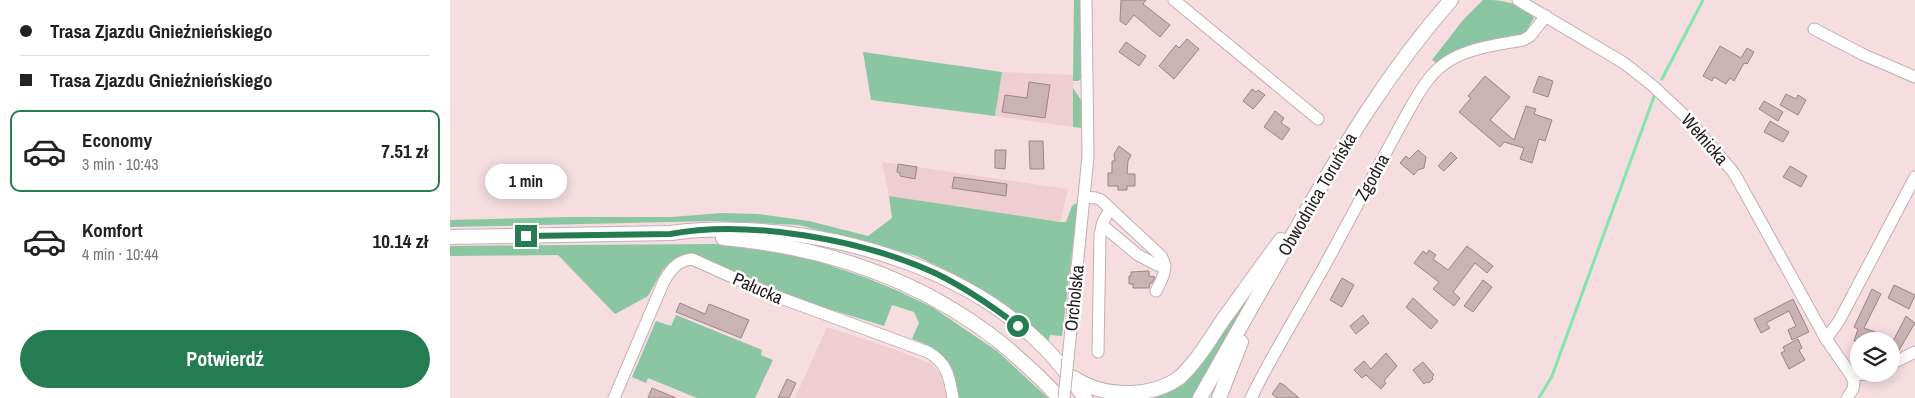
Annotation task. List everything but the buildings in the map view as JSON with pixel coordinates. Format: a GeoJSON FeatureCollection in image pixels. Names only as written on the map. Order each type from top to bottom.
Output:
{"type":"FeatureCollection","features":[{"type":"Feature","properties":{"kind":"main road","name":"Obwodnica Toruńska"},"geometry":{"type":"LineString","coordinates":[[1200,398],[1319,188],[1356,128],[1394,70],[1451,0]]}},
{"type":"Feature","properties":{"kind":"main road"},"geometry":{"type":"LineString","coordinates":[[670,234],[689,230],[722,230],[792,234],[834,241],[905,262],[937,274],[993,307],[1064,362],[1085,385],[1114,396],[1133,397],[1144,396],[1172,383],[1191,364],[1319,188]]}},
{"type":"Feature","properties":{"kind":"main road"},"geometry":{"type":"LineString","coordinates":[[450,237],[670,234],[757,242],[803,249],[870,269],[910,286],[945,304],[984,330],[1027,366],[1059,398]]}},
{"type":"Feature","properties":{"kind":"main road"},"geometry":{"type":"LineString","coordinates":[[1218,398],[1256,303],[1275,266]]}},
{"type":"Feature","properties":{"kind":"main road"},"geometry":{"type":"LineString","coordinates":[[1064,362],[1085,398]]}},
{"type":"Feature","properties":{"kind":"street","name":"Orcholska"},"geometry":{"type":"LineString","coordinates":[[1064,398],[1064,362],[1088,156],[1086,0]]}},
{"type":"Feature","properties":{"kind":"street"},"geometry":{"type":"LineString","coordinates":[[1174,0],[1318,120]]}},
{"type":"Feature","properties":{"kind":"street","name":"Wełnicka"},"geometry":{"type":"LineString","coordinates":[[1518,0],[1624,63],[1686,117],[1734,173],[1826,339],[1850,374]]}},
{"type":"Feature","properties":{"kind":"street","name":"Zgodna"},"geometry":{"type":"LineString","coordinates":[[1251,398],[1267,365],[1339,240],[1370,179],[1421,90],[1434,73],[1444,64],[1474,49],[1523,40],[1530,36],[1546,16]]}},
{"type":"Feature","properties":{"kind":"street"},"geometry":{"type":"LineString","coordinates":[[1814,29],[1864,55],[1915,77]]}},
{"type":"Feature","properties":{"kind":"street"},"geometry":{"type":"LineString","coordinates":[[1826,339],[1839,321],[1915,176]]}},
{"type":"Feature","properties":{"kind":"street"},"geometry":{"type":"LineString","coordinates":[[1084,197],[1098,198],[1161,256],[1165,272],[1156,291]]}},
{"type":"Feature","properties":{"kind":"street","name":"Orcholska"},"geometry":{"type":"LineString","coordinates":[[1098,352],[1099,261],[1102,225],[1110,209]]}},
{"type":"Feature","properties":{"kind":"street"},"geometry":{"type":"LineString","coordinates":[[1102,225],[1138,255],[1165,266]]}},
{"type":"Feature","properties":{"kind":"street","name":"Pałucka"},"geometry":{"type":"LineString","coordinates":[[614,398],[668,275],[672,268],[682,261],[692,260],[701,262],[770,294],[928,352],[945,366],[954,398]]}},
{"type":"Feature","properties":{"kind":"street"},"geometry":{"type":"LineString","coordinates":[[1900,360],[1915,352]]}},
{"type":"Feature","properties":{"kind":"street"},"geometry":{"type":"LineString","coordinates":[[1847,398],[1853,390],[1854,382]]}},
{"type":"Feature","properties":{"kind":"shaded area"},"geometry":{"type":"Polygon","coordinates":[[[1002,72],[1073,75],[1073,127],[995,116],[1002,72]]]}},
{"type":"Feature","properties":{"kind":"shaded area"},"geometry":{"type":"Polygon","coordinates":[[[882,162],[1068,189],[1060,222],[889,196],[882,162]]]}},
{"type":"Feature","properties":{"kind":"shaded area"},"geometry":{"type":"Polygon","coordinates":[[[827,327],[931,364],[941,375],[946,398],[795,398],[827,327]]]}},
{"type":"Feature","properties":{"kind":"green space"},"geometry":{"type":"Polygon","coordinates":[[[1074,0],[1080,0],[1082,78],[1078,81],[1073,81],[1074,0]]]}},
{"type":"Feature","properties":{"kind":"green space"},"geometry":{"type":"Polygon","coordinates":[[[1483,0],[1516,5],[1534,18],[1525,33],[1438,64],[1432,60],[1463,20],[1483,0]]]}},
{"type":"Feature","properties":{"kind":"green space"},"geometry":{"type":"Polygon","coordinates":[[[863,52],[1002,72],[995,116],[871,100],[863,52]]]}},
{"type":"Feature","properties":{"kind":"green space"},"geometry":{"type":"Polygon","coordinates":[[[1073,88],[1081,100],[1082,128],[1073,127],[1073,88]]]}},
{"type":"Feature","properties":{"kind":"green space"},"geometry":{"type":"Polygon","coordinates":[[[889,196],[1060,222],[1066,222],[1072,206],[1078,202],[1062,336],[1050,335],[1048,343],[1012,313],[955,275],[917,256],[799,225],[713,221],[450,227],[450,220],[671,217],[722,213],[758,214],[809,221],[868,236],[892,218],[889,196]]]}},
{"type":"Feature","properties":{"kind":"green space"},"geometry":{"type":"Polygon","coordinates":[[[715,244],[802,256],[867,278],[898,291],[932,307],[997,351],[1048,398],[959,398],[946,360],[933,348],[912,339],[919,323],[914,312],[892,305],[884,326],[774,292],[701,257],[685,256],[668,264],[648,296],[615,314],[558,255],[450,256],[450,246],[715,244]]]}},
{"type":"Feature","properties":{"kind":"green space"},"geometry":{"type":"Polygon","coordinates":[[[1256,282],[1258,284],[1193,398],[1155,398],[1175,388],[1256,282]]]}},
{"type":"Feature","properties":{"kind":"green space"},"geometry":{"type":"Polygon","coordinates":[[[676,315],[762,350],[761,355],[773,360],[755,398],[697,398],[648,378],[646,383],[632,377],[656,321],[671,326],[676,315]]]}},
{"type":"Feature","properties":{"kind":"waterway"},"geometry":{"type":"LineString","coordinates":[[1662,79],[1703,0]]}},
{"type":"Feature","properties":{"kind":"waterway"},"geometry":{"type":"LineString","coordinates":[[1539,398],[1552,376],[1655,94]]}},
{"type":"Feature","properties":{"kind":"route"},"geometry":{"type":"LineString","coordinates":[[526,236],[670,234],[689,230],[722,230],[775,232],[826,239],[898,259],[937,274],[988,304],[1018,326]]}}]}
